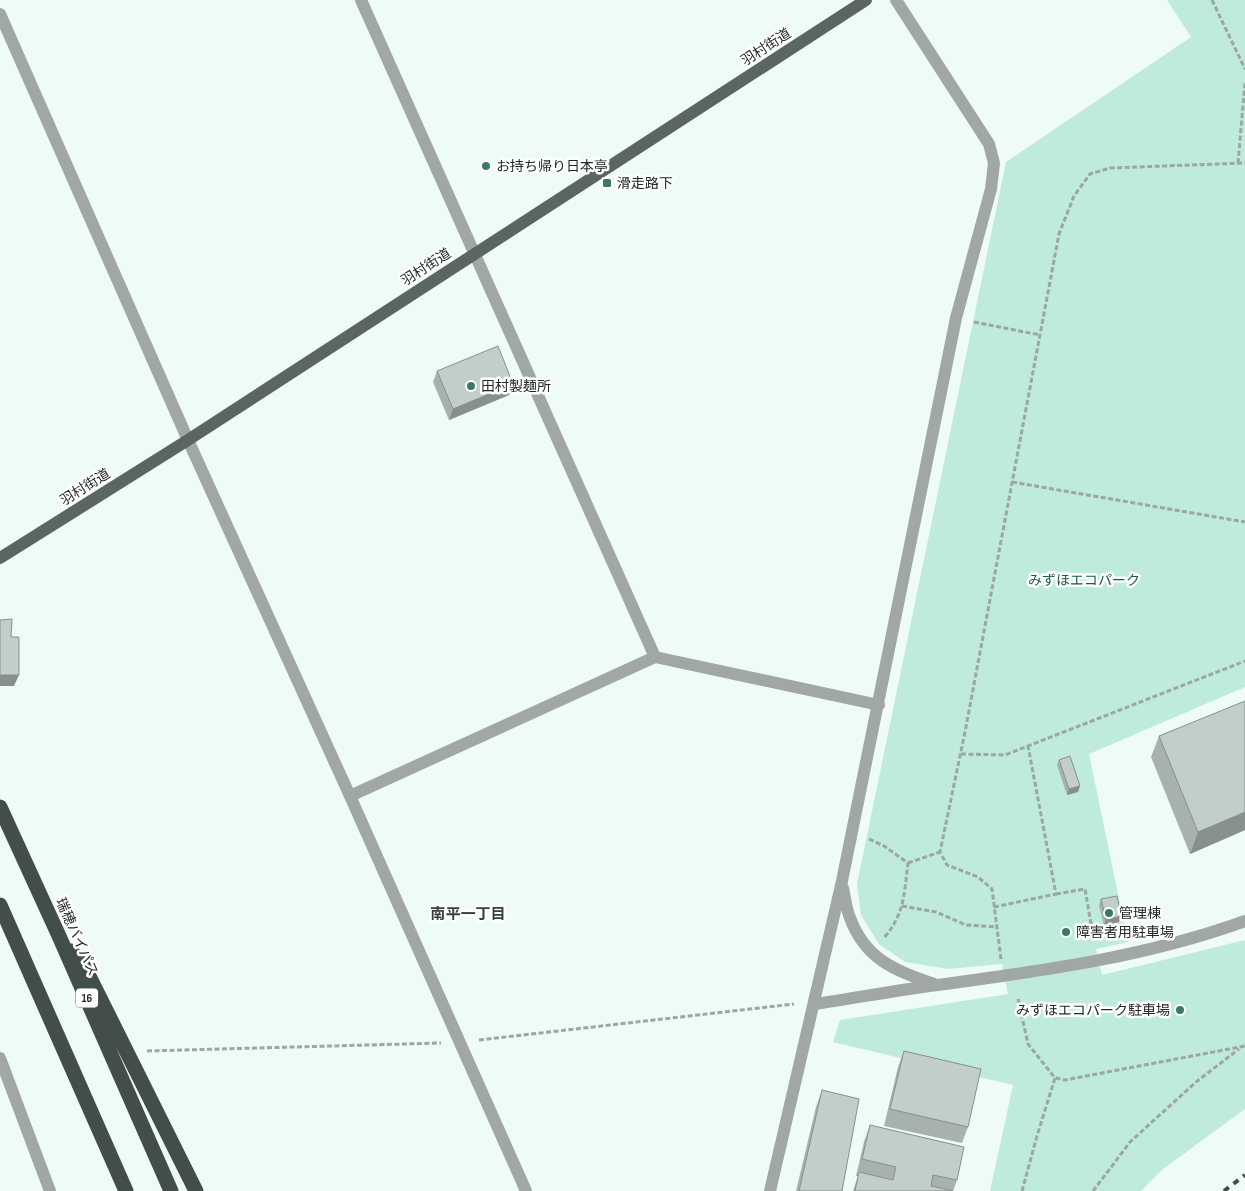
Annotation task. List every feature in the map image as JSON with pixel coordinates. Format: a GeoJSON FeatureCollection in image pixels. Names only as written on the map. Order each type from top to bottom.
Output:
{"type":"FeatureCollection","features":[{"type":"Feature","properties":{"kind":"highway","name":"瑞穂バイパス"},"geometry":{"type":"LineString","coordinates":[[0,807],[171,1191]]}},
{"type":"Feature","properties":{"kind":"highway"},"geometry":{"type":"LineString","coordinates":[[0,905],[126,1191]]}},
{"type":"Feature","properties":{"kind":"highway"},"geometry":{"type":"LineString","coordinates":[[59,936],[84,966],[196,1191]]}},
{"type":"Feature","properties":{"kind":"main road","name":"羽村街道"},"geometry":{"type":"LineString","coordinates":[[0,558],[188,440],[866,0]]}},
{"type":"Feature","properties":{"kind":"street"},"geometry":{"type":"LineString","coordinates":[[360,0],[655,657]]}},
{"type":"Feature","properties":{"kind":"street"},"geometry":{"type":"LineString","coordinates":[[770,1191],[815,1004],[842,881],[956,318],[991,189],[994,162],[989,144],[896,0]]}},
{"type":"Feature","properties":{"kind":"street"},"geometry":{"type":"LineString","coordinates":[[0,14],[188,440],[350,796],[526,1191]]}},
{"type":"Feature","properties":{"kind":"street"},"geometry":{"type":"LineString","coordinates":[[350,796],[655,657],[879,705]]}},
{"type":"Feature","properties":{"kind":"street"},"geometry":{"type":"LineString","coordinates":[[842,881],[848,915],[862,942],[872,953],[890,967],[937,985]]}},
{"type":"Feature","properties":{"kind":"street"},"geometry":{"type":"LineString","coordinates":[[815,1004],[1124,956],[1245,921]]}},
{"type":"Feature","properties":{"kind":"street"},"geometry":{"type":"LineString","coordinates":[[2,1066],[50,1191]]}},
{"type":"Feature","properties":{"kind":"path"},"geometry":{"type":"LineString","coordinates":[[1212,0],[1245,69]]}},
{"type":"Feature","properties":{"kind":"path"},"geometry":{"type":"LineString","coordinates":[[1238,163],[1245,83]]}},
{"type":"Feature","properties":{"kind":"path"},"geometry":{"type":"LineString","coordinates":[[1002,964],[992,889],[978,877],[947,865],[940,852],[961,754],[1059,234],[1074,196],[1090,174],[1110,168],[1245,163]]}},
{"type":"Feature","properties":{"kind":"path"},"geometry":{"type":"LineString","coordinates":[[956,318],[1040,335]]}},
{"type":"Feature","properties":{"kind":"path"},"geometry":{"type":"LineString","coordinates":[[1012,482],[1245,522]]}},
{"type":"Feature","properties":{"kind":"path"},"geometry":{"type":"LineString","coordinates":[[961,754],[1005,755],[1245,661]]}},
{"type":"Feature","properties":{"kind":"path"},"geometry":{"type":"LineString","coordinates":[[1028,746],[1056,894]]}},
{"type":"Feature","properties":{"kind":"path"},"geometry":{"type":"LineString","coordinates":[[866,838],[884,846],[908,863]]}},
{"type":"Feature","properties":{"kind":"path"},"geometry":{"type":"LineString","coordinates":[[908,863],[940,852]]}},
{"type":"Feature","properties":{"kind":"path"},"geometry":{"type":"LineString","coordinates":[[879,944],[895,925],[902,906],[908,863]]}},
{"type":"Feature","properties":{"kind":"path"},"geometry":{"type":"LineString","coordinates":[[994,907],[1085,889],[1096,949]]}},
{"type":"Feature","properties":{"kind":"path"},"geometry":{"type":"LineString","coordinates":[[902,906],[936,912],[966,926],[996,927]]}},
{"type":"Feature","properties":{"kind":"path"},"geometry":{"type":"LineString","coordinates":[[1018,999],[1028,1044],[1055,1078],[1065,1080],[1245,1046]]}},
{"type":"Feature","properties":{"kind":"path"},"geometry":{"type":"LineString","coordinates":[[1093,1191],[1130,1142],[1196,1082],[1240,1048]]}},
{"type":"Feature","properties":{"kind":"path"},"geometry":{"type":"LineString","coordinates":[[1022,1191],[1055,1078]]}},
{"type":"Feature","properties":{"kind":"green space","name":"みずほエコパーク"},"geometry":{"type":"Polygon","coordinates":[[[1167,0],[1245,0],[1245,687],[1089,754],[1128,942],[1096,949],[1102,975],[1245,940],[1245,1109],[1163,1169],[1141,1191],[990,1191],[1013,1085],[833,1042],[840,1020],[1008,994],[1002,964],[948,969],[905,962],[879,944],[861,915],[857,884],[1006,162],[1191,37],[1167,0]]]}},
{"type":"Feature","properties":{"kind":"building"},"geometry":{"type":"Polygon","coordinates":[[[498,346],[513,384],[453,409],[437,371],[498,346]]]}},
{"type":"Feature","properties":{"kind":"building"},"geometry":{"type":"Polygon","coordinates":[[[12,619],[11,637],[19,637],[19,675],[0,675],[0,620],[12,619]]]}},
{"type":"Feature","properties":{"kind":"building"},"geometry":{"type":"Polygon","coordinates":[[[1245,701],[1245,812],[1198,832],[1159,736],[1245,701]]]}},
{"type":"Feature","properties":{"kind":"building"},"geometry":{"type":"Polygon","coordinates":[[[1070,756],[1080,786],[1069,789],[1059,760],[1070,756]]]}},
{"type":"Feature","properties":{"kind":"building","name":"管理棟"},"geometry":{"type":"Polygon","coordinates":[[[1117,896],[1121,916],[1106,920],[1101,899],[1117,896]]]}},
{"type":"Feature","properties":{"kind":"building"},"geometry":{"type":"Polygon","coordinates":[[[904,1051],[981,1069],[968,1127],[890,1109],[904,1051]]]}},
{"type":"Feature","properties":{"kind":"building"},"geometry":{"type":"Polygon","coordinates":[[[822,1090],[859,1099],[842,1191],[799,1191],[822,1090]]]}},
{"type":"Feature","properties":{"kind":"building"},"geometry":{"type":"Polygon","coordinates":[[[870,1125],[964,1147],[957,1180],[933,1175],[931,1186],[953,1191],[855,1191],[859,1172],[893,1180],[896,1167],[862,1159],[870,1125]]]}},
{"type":"Feature","properties":{"kind":"railway"},"geometry":{"type":"LineString","coordinates":[[1224,1191],[1245,1175]]}},
{"type":"Feature","properties":{"kind":"place","name":"お持ち帰り日本亭"},"geometry":{"type":"Point","coordinates":[486,166]}},
{"type":"Feature","properties":{"kind":"place","name":"滑走路下"},"geometry":{"type":"Point","coordinates":[607,183]}},
{"type":"Feature","properties":{"kind":"place","name":"田村製麺所"},"geometry":{"type":"Point","coordinates":[471,386]}},
{"type":"Feature","properties":{"kind":"place","name":"管理棟"},"geometry":{"type":"Point","coordinates":[1109,913]}},
{"type":"Feature","properties":{"kind":"place","name":"障害者用駐車場"},"geometry":{"type":"Point","coordinates":[1066,932]}},
{"type":"Feature","properties":{"kind":"place","name":"みずほエコパーク駐車場"},"geometry":{"type":"Point","coordinates":[1180,1010]}},
{"type":"Feature","properties":{"kind":"district","name":"南平一丁目"},"geometry":{"type":"Point","coordinates":[468,914]}}]}
